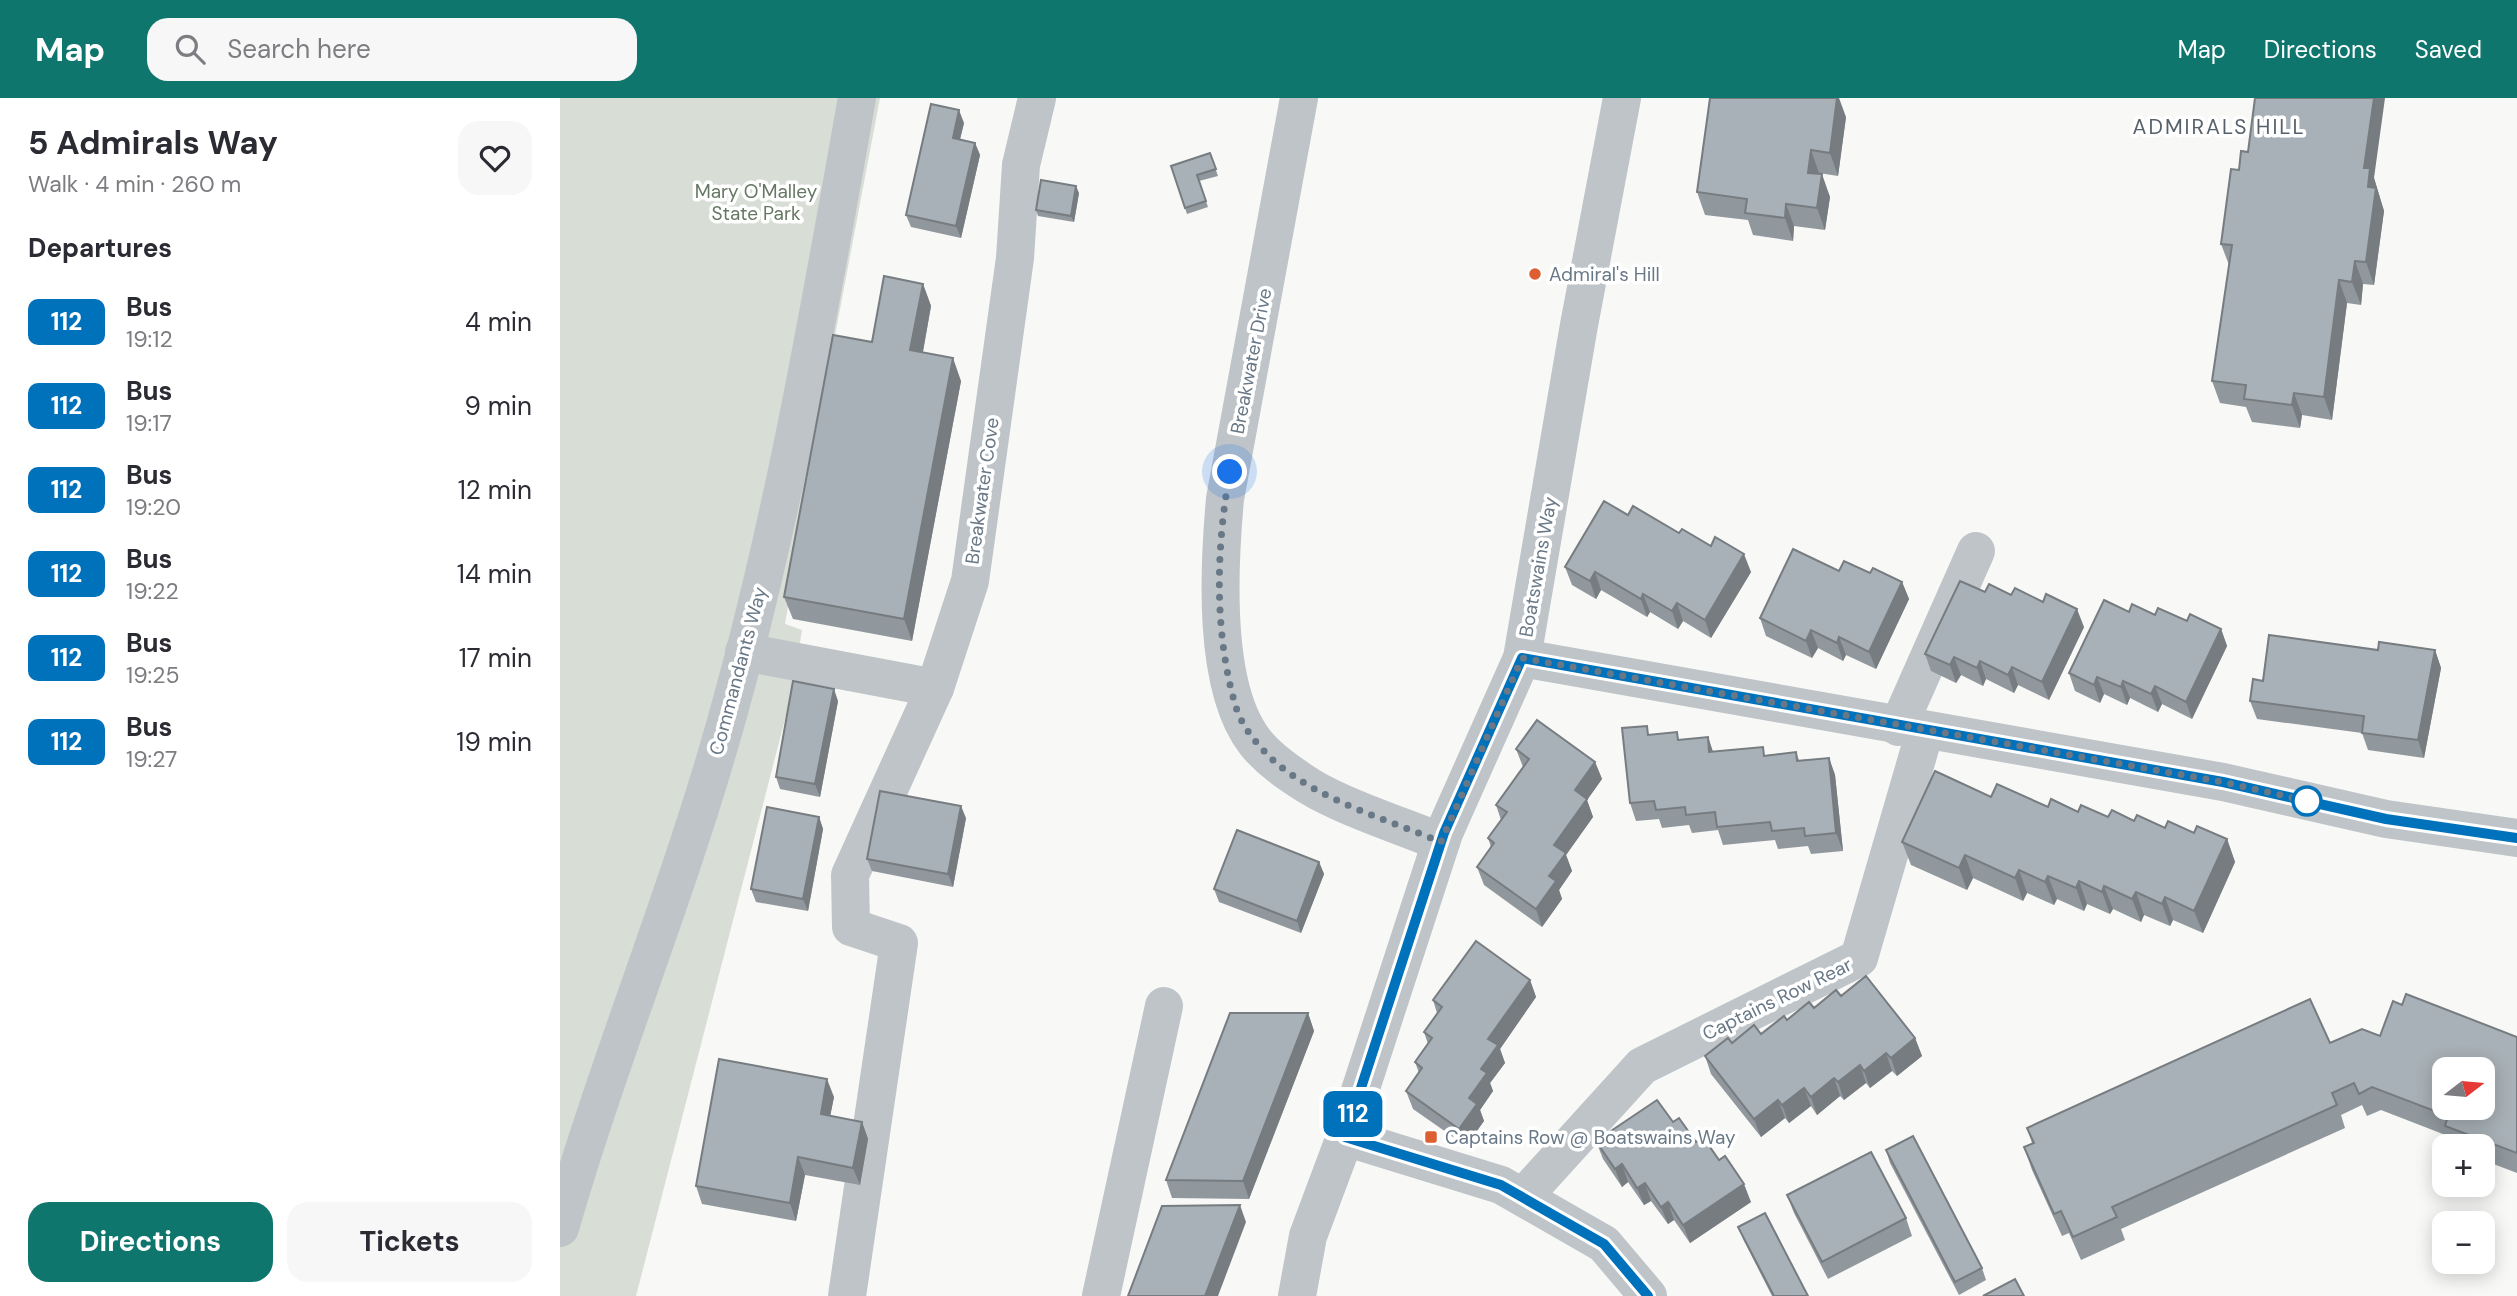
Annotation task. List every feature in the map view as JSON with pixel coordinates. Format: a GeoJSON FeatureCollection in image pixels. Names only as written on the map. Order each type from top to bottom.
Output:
{"type":"FeatureCollection","features":[{"type":"Feature","properties":{"kind":"street","name":"Commandants Way"},"geometry":{"type":"LineString","coordinates":[[560,1228],[717,754],[744,652],[770,551],[806,379],[857,98]]}},
{"type":"Feature","properties":{"kind":"street","name":"Breakwater Cove"},"geometry":{"type":"LineString","coordinates":[[846,1296],[899,943],[851,927],[850,875],[935,688],[970,581],[1015,258],[1021,165],[1037,98]]}},
{"type":"Feature","properties":{"kind":"street","name":"Breakwater Drive"},"geometry":{"type":"LineString","coordinates":[[1299,98],[1225,499],[1220,562],[1223,635],[1235,706],[1255,741],[1276,762],[1311,787],[1441,842]]}},
{"type":"Feature","properties":{"kind":"street","name":"Boatswains Way"},"geometry":{"type":"LineString","coordinates":[[1297,1296],[1308,1236],[1345,1137],[1441,842],[1522,658],[1579,325],[1622,98]]}},
{"type":"Feature","properties":{"kind":"street","name":"Captains Row Rear"},"geometry":{"type":"LineString","coordinates":[[1523,1198],[1642,1066],[1859,958],[1912,729],[1976,551]]}},
{"type":"Feature","properties":{"kind":"street"},"geometry":{"type":"LineString","coordinates":[[744,652],[935,688]]}},
{"type":"Feature","properties":{"kind":"street"},"geometry":{"type":"LineString","coordinates":[[1522,658],[2223,782],[2386,819],[2517,838]]}},
{"type":"Feature","properties":{"kind":"street"},"geometry":{"type":"LineString","coordinates":[[1101,1296],[1164,1006]]}},
{"type":"Feature","properties":{"kind":"street"},"geometry":{"type":"LineString","coordinates":[[1345,1137],[1501,1185],[1604,1244],[1648,1296]]}},
{"type":"Feature","properties":{"kind":"green space","name":"Mary O'Malley State Park"},"geometry":{"type":"Polygon","coordinates":[[[560,98],[880,98],[822,404],[785,624],[802,630],[792,692],[636,1296],[560,1296],[560,98]]]}},
{"type":"Feature","properties":{"kind":"building"},"geometry":{"type":"Polygon","coordinates":[[[1710,98],[1837,98],[1830,153],[1811,150],[1808,173],[1822,174],[1817,208],[1786,204],[1785,218],[1745,213],[1747,199],[1697,192],[1710,98]]]}},
{"type":"Feature","properties":{"kind":"building"},"geometry":{"type":"Polygon","coordinates":[[[2255,98],[2374,98],[2364,168],[2370,168],[2368,187],[2376,188],[2366,262],[2355,261],[2352,282],[2339,280],[2324,397],[2294,393],[2292,405],[2244,399],[2246,385],[2212,381],[2232,245],[2221,244],[2231,169],[2239,170],[2241,151],[2248,152],[2255,98]]]}},
{"type":"Feature","properties":{"kind":"building"},"geometry":{"type":"Polygon","coordinates":[[[931,104],[959,110],[953,138],[975,143],[956,226],[906,215],[931,104]]]}},
{"type":"Feature","properties":{"kind":"building"},"geometry":{"type":"Polygon","coordinates":[[[1210,153],[1216,169],[1197,175],[1206,201],[1185,208],[1171,166],[1210,153]]]}},
{"type":"Feature","properties":{"kind":"building"},"geometry":{"type":"Polygon","coordinates":[[[1041,180],[1076,186],[1071,216],[1036,210],[1041,180]]]}},
{"type":"Feature","properties":{"kind":"building"},"geometry":{"type":"Polygon","coordinates":[[[884,276],[923,284],[910,350],[953,358],[904,619],[784,597],[833,335],[872,342],[884,276]]]}},
{"type":"Feature","properties":{"kind":"building"},"geometry":{"type":"Polygon","coordinates":[[[1604,501],[1628,515],[1633,506],[1679,533],[1682,529],[1711,546],[1715,537],[1744,554],[1705,620],[1677,603],[1672,611],[1643,594],[1641,599],[1595,572],[1590,581],[1565,567],[1604,501]]]}},
{"type":"Feature","properties":{"kind":"building"},"geometry":{"type":"Polygon","coordinates":[[[1793,549],[1839,571],[1844,561],[1870,573],[1873,568],[1902,582],[1869,652],[1839,637],[1837,643],[1811,630],[1806,641],[1760,618],[1793,549]]]}},
{"type":"Feature","properties":{"kind":"building"},"geometry":{"type":"Polygon","coordinates":[[[1960,581],[1985,592],[1989,584],[2011,595],[2015,588],[2043,602],[2046,594],[2077,609],[2042,682],[2012,667],[2008,675],[1980,661],[1977,668],[1954,657],[1950,665],[1925,654],[1960,581]]]}},
{"type":"Feature","properties":{"kind":"building"},"geometry":{"type":"Polygon","coordinates":[[[2104,600],[2129,612],[2132,604],[2155,615],[2158,608],[2187,621],[2190,614],[2221,629],[2186,702],[2155,686],[2151,694],[2123,681],[2121,687],[2097,677],[2094,685],[2069,673],[2104,600]]]}},
{"type":"Feature","properties":{"kind":"building"},"geometry":{"type":"Polygon","coordinates":[[[2269,635],[2378,650],[2379,642],[2435,650],[2418,740],[2362,733],[2364,716],[2250,701],[2253,679],[2263,681],[2269,635]]]}},
{"type":"Feature","properties":{"kind":"building"},"geometry":{"type":"Polygon","coordinates":[[[793,681],[834,689],[815,784],[776,777],[793,681]]]}},
{"type":"Feature","properties":{"kind":"building"},"geometry":{"type":"Polygon","coordinates":[[[1537,720],[1595,762],[1575,790],[1587,799],[1554,845],[1566,853],[1549,876],[1556,881],[1536,909],[1477,867],[1494,843],[1488,838],[1507,812],[1496,805],[1529,759],[1516,749],[1537,720]]]}},
{"type":"Feature","properties":{"kind":"building"},"geometry":{"type":"Polygon","coordinates":[[[1647,726],[1648,735],[1677,732],[1678,740],[1708,737],[1709,752],[1763,747],[1764,756],[1796,752],[1797,761],[1829,758],[1836,833],[1805,836],[1804,828],[1772,831],[1770,822],[1717,827],[1715,812],[1686,815],[1685,807],[1656,810],[1654,801],[1630,803],[1622,728],[1647,726]]]}},
{"type":"Feature","properties":{"kind":"building"},"geometry":{"type":"Polygon","coordinates":[[[1935,771],[1991,797],[1997,784],[2048,807],[2051,799],[2078,812],[2081,805],[2108,817],[2112,810],[2134,821],[2137,815],[2165,828],[2168,821],[2194,833],[2197,826],[2227,839],[2194,911],[2165,897],[2162,904],[2136,892],[2132,899],[2104,886],[2102,892],[2079,881],[2076,888],[2048,876],[2045,882],[2019,870],[2015,878],[1965,855],[1959,868],[1902,842],[1935,771]]]}},
{"type":"Feature","properties":{"kind":"building"},"geometry":{"type":"Polygon","coordinates":[[[880,791],[961,806],[948,874],[867,859],[880,791]]]}},
{"type":"Feature","properties":{"kind":"building"},"geometry":{"type":"Polygon","coordinates":[[[767,807],[819,817],[803,899],[751,889],[767,807]]]}},
{"type":"Feature","properties":{"kind":"building"},"geometry":{"type":"Polygon","coordinates":[[[1237,830],[1319,862],[1297,921],[1214,889],[1237,830]]]}},
{"type":"Feature","properties":{"kind":"building"},"geometry":{"type":"Polygon","coordinates":[[[1476,941],[1530,980],[1488,1039],[1498,1045],[1481,1069],[1487,1073],[1469,1098],[1477,1104],[1459,1129],[1406,1091],[1422,1068],[1415,1062],[1432,1038],[1424,1032],[1442,1007],[1433,1000],[1476,941]]]}},
{"type":"Feature","properties":{"kind":"building"},"geometry":{"type":"Polygon","coordinates":[[[1866,976],[1915,1038],[1891,1058],[1886,1053],[1864,1071],[1860,1065],[1838,1082],[1834,1078],[1811,1097],[1804,1088],[1782,1105],[1778,1100],[1754,1119],[1705,1056],[1728,1038],[1732,1043],[1754,1025],[1761,1034],[1784,1016],[1787,1020],[1809,1002],[1814,1008],[1836,990],[1841,996],[1866,976]]]}},
{"type":"Feature","properties":{"kind":"building"},"geometry":{"type":"Polygon","coordinates":[[[2406,994],[2517,1037],[2517,1153],[2495,1145],[2495,1134],[2466,1134],[2445,1126],[2447,1120],[2496,1120],[2496,1057],[2432,1057],[2432,1110],[2372,1087],[2359,1094],[2354,1083],[2332,1093],[2337,1105],[2112,1207],[2117,1217],[2073,1237],[2061,1211],[2054,1214],[2024,1147],[2034,1143],[2027,1128],[2310,999],[2330,1043],[2362,1029],[2380,1036],[2393,1001],[2402,1005],[2406,994]]]}},
{"type":"Feature","properties":{"kind":"building"},"geometry":{"type":"Polygon","coordinates":[[[1230,1013],[1308,1013],[1243,1181],[1166,1180],[1230,1013]]]}},
{"type":"Feature","properties":{"kind":"building"},"geometry":{"type":"Polygon","coordinates":[[[719,1059],[827,1079],[821,1114],[862,1122],[853,1168],[798,1157],[790,1203],[696,1186],[719,1059]]]}},
{"type":"Feature","properties":{"kind":"building"},"geometry":{"type":"Polygon","coordinates":[[[1657,1100],[1673,1122],[1679,1118],[1696,1142],[1703,1137],[1719,1160],[1725,1156],[1744,1184],[1683,1225],[1668,1202],[1661,1207],[1645,1183],[1637,1188],[1622,1164],[1615,1169],[1596,1141],[1657,1100]]]}},
{"type":"Feature","properties":{"kind":"building"},"geometry":{"type":"Polygon","coordinates":[[[1913,1136],[1982,1268],[1955,1282],[1886,1150],[1913,1136]]]}},
{"type":"Feature","properties":{"kind":"building"},"geometry":{"type":"Polygon","coordinates":[[[1871,1152],[1906,1218],[1822,1262],[1787,1195],[1871,1152]]]}},
{"type":"Feature","properties":{"kind":"building"},"geometry":{"type":"Polygon","coordinates":[[[1240,1205],[1205,1296],[1128,1296],[1162,1206],[1240,1205]]]}},
{"type":"Feature","properties":{"kind":"building"},"geometry":{"type":"Polygon","coordinates":[[[1765,1213],[1808,1296],[1774,1296],[1738,1227],[1765,1213]]]}},
{"type":"Feature","properties":{"kind":"building"},"geometry":{"type":"Polygon","coordinates":[[[2015,1279],[2024,1296],[1983,1296],[2015,1279]]]}},
{"type":"Feature","properties":{"kind":"bus line","name":"112"},"geometry":{"type":"LineString","coordinates":[[1648,1296],[1604,1244],[1501,1185],[1345,1137],[1444,833],[1522,658],[1898,727],[2223,782],[2386,819],[2517,838]]}},
{"type":"Feature","properties":{"kind":"place","name":"Admiral's Hill"},"geometry":{"type":"Point","coordinates":[1535,274]}},
{"type":"Feature","properties":{"kind":"place","name":"Captains Row @ Boatswains Way"},"geometry":{"type":"Point","coordinates":[1431,1137]}},
{"type":"Feature","properties":{"kind":"district","name":"ADMIRALS HILL"},"geometry":{"type":"Point","coordinates":[2219,127]}},
{"type":"Feature","properties":{"kind":"route"},"geometry":{"type":"LineString","coordinates":[[1230,472],[1220,562],[1223,635],[1235,706],[1255,741],[1276,762],[1311,787],[1441,842],[1522,658],[1898,727],[2223,782],[2307,801]]}}]}
